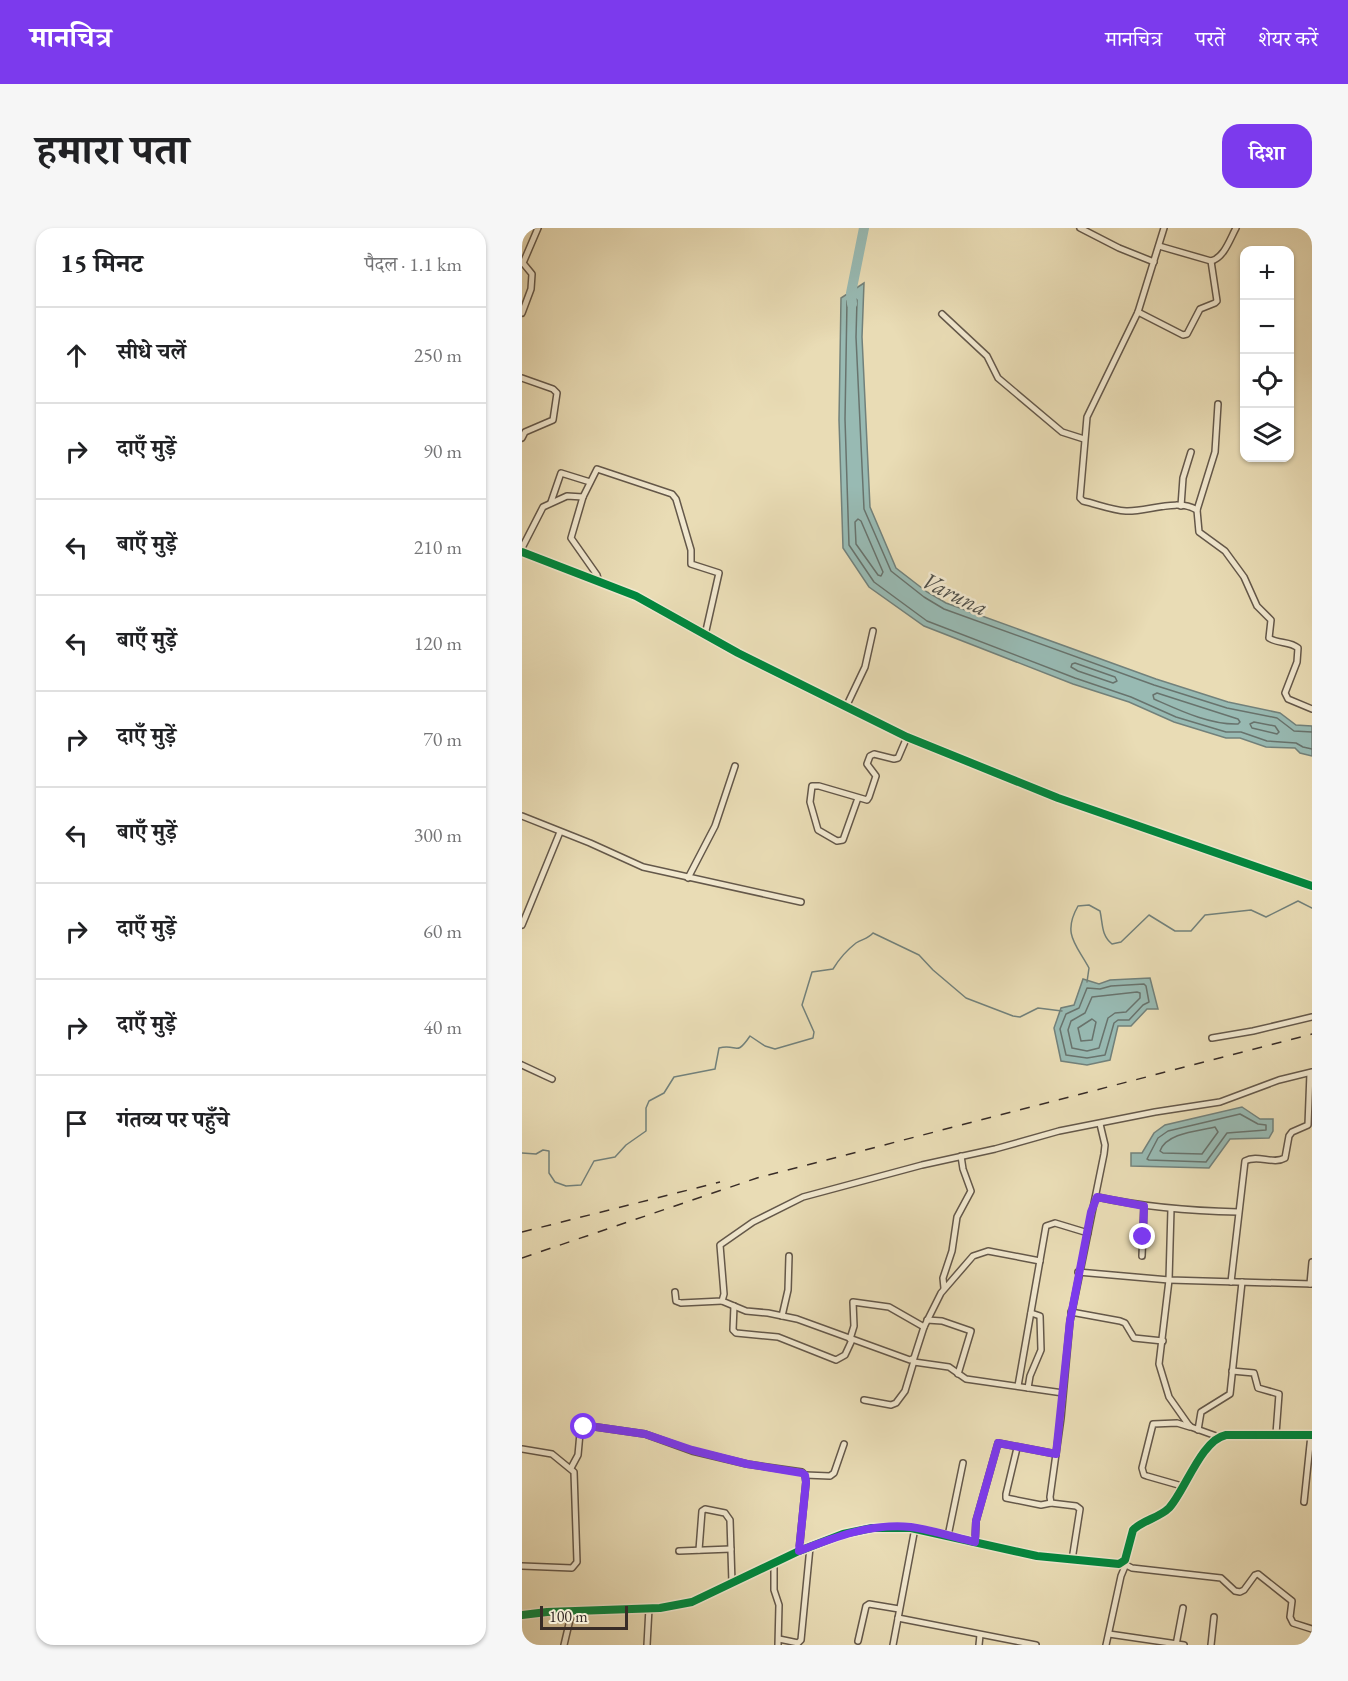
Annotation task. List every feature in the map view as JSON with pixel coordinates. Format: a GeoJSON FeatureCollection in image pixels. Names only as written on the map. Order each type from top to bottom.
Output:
{"type":"FeatureCollection","features":[{"type":"Feature","properties":{"kind":"street"},"geometry":{"type":"LineString","coordinates":[[522,310],[531,289],[532,274],[523,263],[538,228]]}},
{"type":"Feature","properties":{"kind":"street"},"geometry":{"type":"LineString","coordinates":[[1080,228],[1119,248],[1154,262]]}},
{"type":"Feature","properties":{"kind":"street"},"geometry":{"type":"LineString","coordinates":[[1164,228],[1138,312],[1087,417],[1080,494],[1083,501],[1124,511],[1143,511],[1168,506],[1197,510]]}},
{"type":"Feature","properties":{"kind":"street"},"geometry":{"type":"LineString","coordinates":[[1159,246],[1211,261],[1221,256],[1236,228]]}},
{"type":"Feature","properties":{"kind":"street"},"geometry":{"type":"LineString","coordinates":[[1138,312],[1183,335],[1187,334],[1200,309],[1217,301],[1211,261]]}},
{"type":"Feature","properties":{"kind":"street"},"geometry":{"type":"LineString","coordinates":[[942,314],[987,356],[998,378],[1062,432],[1084,439]]}},
{"type":"Feature","properties":{"kind":"street"},"geometry":{"type":"LineString","coordinates":[[522,378],[553,389],[557,393],[553,420],[525,432],[522,438]]}},
{"type":"Feature","properties":{"kind":"street"},"geometry":{"type":"LineString","coordinates":[[1218,404],[1215,452],[1197,510],[1199,532],[1225,551],[1244,577],[1257,606],[1271,620],[1269,638],[1272,641],[1294,645],[1298,648],[1297,662],[1285,693],[1288,699],[1312,709]]}},
{"type":"Feature","properties":{"kind":"street"},"geometry":{"type":"LineString","coordinates":[[1181,506],[1183,478],[1191,452]]}},
{"type":"Feature","properties":{"kind":"street"},"geometry":{"type":"LineString","coordinates":[[599,582],[595,570],[571,538],[583,497],[594,472],[599,469],[674,496],[691,550],[691,564],[718,573],[705,635]]}},
{"type":"Feature","properties":{"kind":"street"},"geometry":{"type":"LineString","coordinates":[[551,502],[561,473],[590,482]]}},
{"type":"Feature","properties":{"kind":"street"},"geometry":{"type":"LineString","coordinates":[[583,497],[571,495],[543,507],[522,550],[640,598],[705,635],[907,737],[1058,798],[1312,886]]}},
{"type":"Feature","properties":{"kind":"street"},"geometry":{"type":"LineString","coordinates":[[846,707],[865,667],[873,631]]}},
{"type":"Feature","properties":{"kind":"street"},"geometry":{"type":"LineString","coordinates":[[858,798],[843,840],[837,841],[818,830],[810,802],[812,786],[867,800],[876,776],[867,764],[870,756],[874,754],[898,758],[907,737]]}},
{"type":"Feature","properties":{"kind":"street"},"geometry":{"type":"LineString","coordinates":[[688,878],[715,826],[735,766]]}},
{"type":"Feature","properties":{"kind":"street"},"geometry":{"type":"LineString","coordinates":[[522,816],[643,867],[801,902]]}},
{"type":"Feature","properties":{"kind":"street"},"geometry":{"type":"LineString","coordinates":[[522,925],[560,832]]}},
{"type":"Feature","properties":{"kind":"street"},"geometry":{"type":"LineString","coordinates":[[1212,1038],[1252,1032],[1312,1017]]}},
{"type":"Feature","properties":{"kind":"street"},"geometry":{"type":"LineString","coordinates":[[522,1065],[552,1078]]}},
{"type":"Feature","properties":{"kind":"street"},"geometry":{"type":"LineString","coordinates":[[722,1301],[724,1294],[720,1245],[753,1222],[803,1197],[1059,1131],[1220,1102],[1279,1080],[1311,1072],[1308,1125],[1292,1132],[1289,1136],[1287,1155],[1283,1160],[1252,1158],[1245,1161],[1231,1282]]}},
{"type":"Feature","properties":{"kind":"street"},"geometry":{"type":"LineString","coordinates":[[1051,1503],[1071,1312],[1091,1212],[1097,1197],[1105,1145],[1100,1124]]}},
{"type":"Feature","properties":{"kind":"street"},"geometry":{"type":"LineString","coordinates":[[944,1288],[943,1278],[952,1251],[957,1217],[971,1191],[961,1156]]}},
{"type":"Feature","properties":{"kind":"street"},"geometry":{"type":"LineString","coordinates":[[1097,1197],[1171,1209],[1238,1212]]}},
{"type":"Feature","properties":{"kind":"street"},"geometry":{"type":"LineString","coordinates":[[1142,1256],[1144,1206]]}},
{"type":"Feature","properties":{"kind":"street"},"geometry":{"type":"LineString","coordinates":[[1171,1209],[1169,1280],[1159,1364],[1166,1391],[1191,1427]]}},
{"type":"Feature","properties":{"kind":"street"},"geometry":{"type":"LineString","coordinates":[[1018,1386],[1044,1232],[1049,1223],[1054,1223],[1088,1233]]}},
{"type":"Feature","properties":{"kind":"street"},"geometry":{"type":"LineString","coordinates":[[864,1400],[891,1405],[896,1403],[905,1391],[927,1320],[944,1288],[973,1256],[988,1251],[1040,1261]]}},
{"type":"Feature","properties":{"kind":"street"},"geometry":{"type":"LineString","coordinates":[[782,1316],[789,1290],[789,1256]]}},
{"type":"Feature","properties":{"kind":"street"},"geometry":{"type":"LineString","coordinates":[[1078,1272],[1169,1280],[1311,1284],[1312,1262]]}},
{"type":"Feature","properties":{"kind":"street"},"geometry":{"type":"LineString","coordinates":[[1198,1430],[1202,1412],[1230,1394],[1242,1282]]}},
{"type":"Feature","properties":{"kind":"street"},"geometry":{"type":"LineString","coordinates":[[675,1292],[676,1301],[681,1303],[722,1301],[746,1311],[796,1319],[904,1360],[949,1367],[966,1379],[1063,1394]]}},
{"type":"Feature","properties":{"kind":"street"},"geometry":{"type":"LineString","coordinates":[[734,1306],[733,1330],[736,1333],[778,1337],[837,1360],[845,1355],[851,1339],[854,1326],[853,1302],[889,1307],[924,1327]]}},
{"type":"Feature","properties":{"kind":"street"},"geometry":{"type":"LineString","coordinates":[[1071,1312],[1120,1321],[1125,1323],[1134,1338],[1163,1341]]}},
{"type":"Feature","properties":{"kind":"street"},"geometry":{"type":"LineString","coordinates":[[1028,1388],[1030,1376],[1041,1350],[1041,1316],[1031,1313]]}},
{"type":"Feature","properties":{"kind":"street"},"geometry":{"type":"LineString","coordinates":[[927,1320],[942,1321],[971,1331],[958,1374]]}},
{"type":"Feature","properties":{"kind":"street"},"geometry":{"type":"LineString","coordinates":[[1232,1371],[1254,1373],[1258,1388],[1279,1394],[1276,1434]]}},
{"type":"Feature","properties":{"kind":"street"},"geometry":{"type":"LineString","coordinates":[[1182,1486],[1144,1475],[1143,1468],[1151,1426],[1153,1424],[1177,1424],[1219,1437]]}},
{"type":"Feature","properties":{"kind":"street"},"geometry":{"type":"LineString","coordinates":[[571,1468],[579,1452],[580,1433],[584,1427],[589,1426],[652,1435],[692,1450],[747,1464],[797,1471],[805,1475],[830,1476],[834,1473],[844,1444]]}},
{"type":"Feature","properties":{"kind":"street"},"geometry":{"type":"LineString","coordinates":[[1106,1645],[1132,1530],[1171,1506],[1194,1465],[1219,1437],[1226,1435],[1312,1435],[1304,1502]]}},
{"type":"Feature","properties":{"kind":"street"},"geometry":{"type":"LineString","coordinates":[[975,1542],[976,1521],[998,1443],[1056,1454]]}},
{"type":"Feature","properties":{"kind":"street"},"geometry":{"type":"LineString","coordinates":[[1017,1448],[1006,1498],[1041,1505],[1051,1503],[1076,1506],[1080,1509],[1072,1560]]}},
{"type":"Feature","properties":{"kind":"street"},"geometry":{"type":"LineString","coordinates":[[522,1449],[552,1454],[571,1468],[575,1476],[576,1565],[572,1568],[522,1566]]}},
{"type":"Feature","properties":{"kind":"street"},"geometry":{"type":"LineString","coordinates":[[948,1536],[963,1463]]}},
{"type":"Feature","properties":{"kind":"street"},"geometry":{"type":"LineString","coordinates":[[799,1551],[805,1475]]}},
{"type":"Feature","properties":{"kind":"street"},"geometry":{"type":"LineString","coordinates":[[699,1550],[702,1511],[705,1509],[729,1516],[732,1583]]}},
{"type":"Feature","properties":{"kind":"street"},"geometry":{"type":"LineString","coordinates":[[522,1616],[572,1611],[649,1608],[692,1602],[799,1551],[843,1534],[872,1527],[915,1528],[1037,1556],[1124,1564],[1132,1568],[1221,1578],[1234,1591],[1240,1592],[1244,1590],[1254,1575],[1258,1574],[1293,1600],[1290,1617],[1293,1623],[1312,1629]]}},
{"type":"Feature","properties":{"kind":"street"},"geometry":{"type":"LineString","coordinates":[[893,1645],[915,1528]]}},
{"type":"Feature","properties":{"kind":"street"},"geometry":{"type":"LineString","coordinates":[[774,1563],[774,1590],[779,1605],[778,1642],[798,1643],[801,1640],[810,1547]]}},
{"type":"Feature","properties":{"kind":"street"},"geometry":{"type":"LineString","coordinates":[[679,1551],[731,1549]]}},
{"type":"Feature","properties":{"kind":"street"},"geometry":{"type":"LineString","coordinates":[[858,1641],[866,1606],[869,1604],[899,1609]]}},
{"type":"Feature","properties":{"kind":"street"},"geometry":{"type":"LineString","coordinates":[[646,1645],[649,1608]]}},
{"type":"Feature","properties":{"kind":"street"},"geometry":{"type":"LineString","coordinates":[[1176,1644],[1183,1608]]}},
{"type":"Feature","properties":{"kind":"street"},"geometry":{"type":"LineString","coordinates":[[564,1645],[572,1611]]}},
{"type":"Feature","properties":{"kind":"street"},"geometry":{"type":"LineString","coordinates":[[1210,1645],[1214,1617]]}},
{"type":"Feature","properties":{"kind":"street"},"geometry":{"type":"LineString","coordinates":[[897,1618],[1036,1645]]}},
{"type":"Feature","properties":{"kind":"street"},"geometry":{"type":"LineString","coordinates":[[1109,1634],[1184,1645]]}},
{"type":"Feature","properties":{"kind":"street"},"geometry":{"type":"LineString","coordinates":[[979,1645],[980,1635]]}},
{"type":"Feature","properties":{"kind":"water"},"geometry":{"type":"Polygon","coordinates":[[[864,283],[862,337],[870,507],[896,568],[927,592],[946,603],[1156,679],[1228,702],[1280,713],[1296,725],[1312,726],[1312,756],[1300,753],[1295,748],[1266,747],[1240,738],[1226,738],[1174,722],[1129,702],[1073,684],[924,626],[869,587],[843,548],[839,420],[841,298],[864,283]]]}},
{"type":"Feature","properties":{"kind":"water"},"geometry":{"type":"Polygon","coordinates":[[[1150,978],[1158,1009],[1147,1009],[1131,1026],[1118,1026],[1110,1060],[1087,1065],[1061,1061],[1054,1028],[1061,1008],[1074,1005],[1083,979],[1099,984],[1110,980],[1150,978]]]}},
{"type":"Feature","properties":{"kind":"water"},"geometry":{"type":"Polygon","coordinates":[[[1242,1107],[1260,1119],[1273,1119],[1273,1131],[1269,1138],[1230,1139],[1209,1168],[1131,1166],[1131,1153],[1142,1153],[1154,1133],[1165,1125],[1242,1107]]]}},
{"type":"Feature","properties":{"kind":"waterway","name":"Varuna"},"geometry":{"type":"LineString","coordinates":[[852,304],[851,293],[864,228]]}},
{"type":"Feature","properties":{"kind":"waterway"},"geometry":{"type":"LineString","coordinates":[[1087,982],[1089,968],[1071,932],[1073,916],[1078,906],[1089,905],[1100,911],[1104,933],[1112,944],[1121,942],[1149,915],[1175,931],[1191,931],[1205,915],[1251,910],[1266,917],[1298,901],[1312,908]]}},
{"type":"Feature","properties":{"kind":"waterway"},"geometry":{"type":"LineString","coordinates":[[522,1153],[536,1154],[543,1150],[549,1151],[549,1173],[555,1182],[566,1186],[581,1185],[594,1161],[615,1157],[626,1145],[646,1131],[646,1108],[649,1101],[664,1093],[674,1077],[715,1069],[719,1048],[739,1048],[750,1036],[765,1046],[775,1049],[813,1038],[814,1032],[802,1005],[812,972],[833,969],[849,949],[873,933],[919,955],[966,998],[1020,1017],[1038,1008],[1062,1011]]}},
{"type":"Feature","properties":{"kind":"railway"},"geometry":{"type":"LineString","coordinates":[[522,1258],[757,1178],[1312,1034]]}},
{"type":"Feature","properties":{"kind":"railway"},"geometry":{"type":"LineString","coordinates":[[522,1232],[720,1182]]}},
{"type":"Feature","properties":{"kind":"cycle path"},"geometry":{"type":"LineString","coordinates":[[522,552],[636,596],[738,653],[907,737],[1058,798],[1312,886]]}},
{"type":"Feature","properties":{"kind":"cycle path"},"geometry":{"type":"LineString","coordinates":[[522,1615],[660,1608],[692,1602],[799,1551],[843,1534],[872,1528],[911,1528],[1037,1556],[1119,1564],[1125,1560],[1133,1530],[1169,1508],[1201,1456],[1217,1439],[1226,1435],[1312,1435]]}},
{"type":"Feature","properties":{"kind":"route"},"geometry":{"type":"LineString","coordinates":[[584,1427],[652,1435],[692,1450],[747,1464],[802,1473],[805,1475],[806,1482],[799,1551],[843,1534],[872,1527],[911,1527],[975,1542],[976,1521],[998,1443],[1056,1454],[1070,1321],[1091,1212],[1097,1197],[1144,1206],[1143,1237]]}}]}
